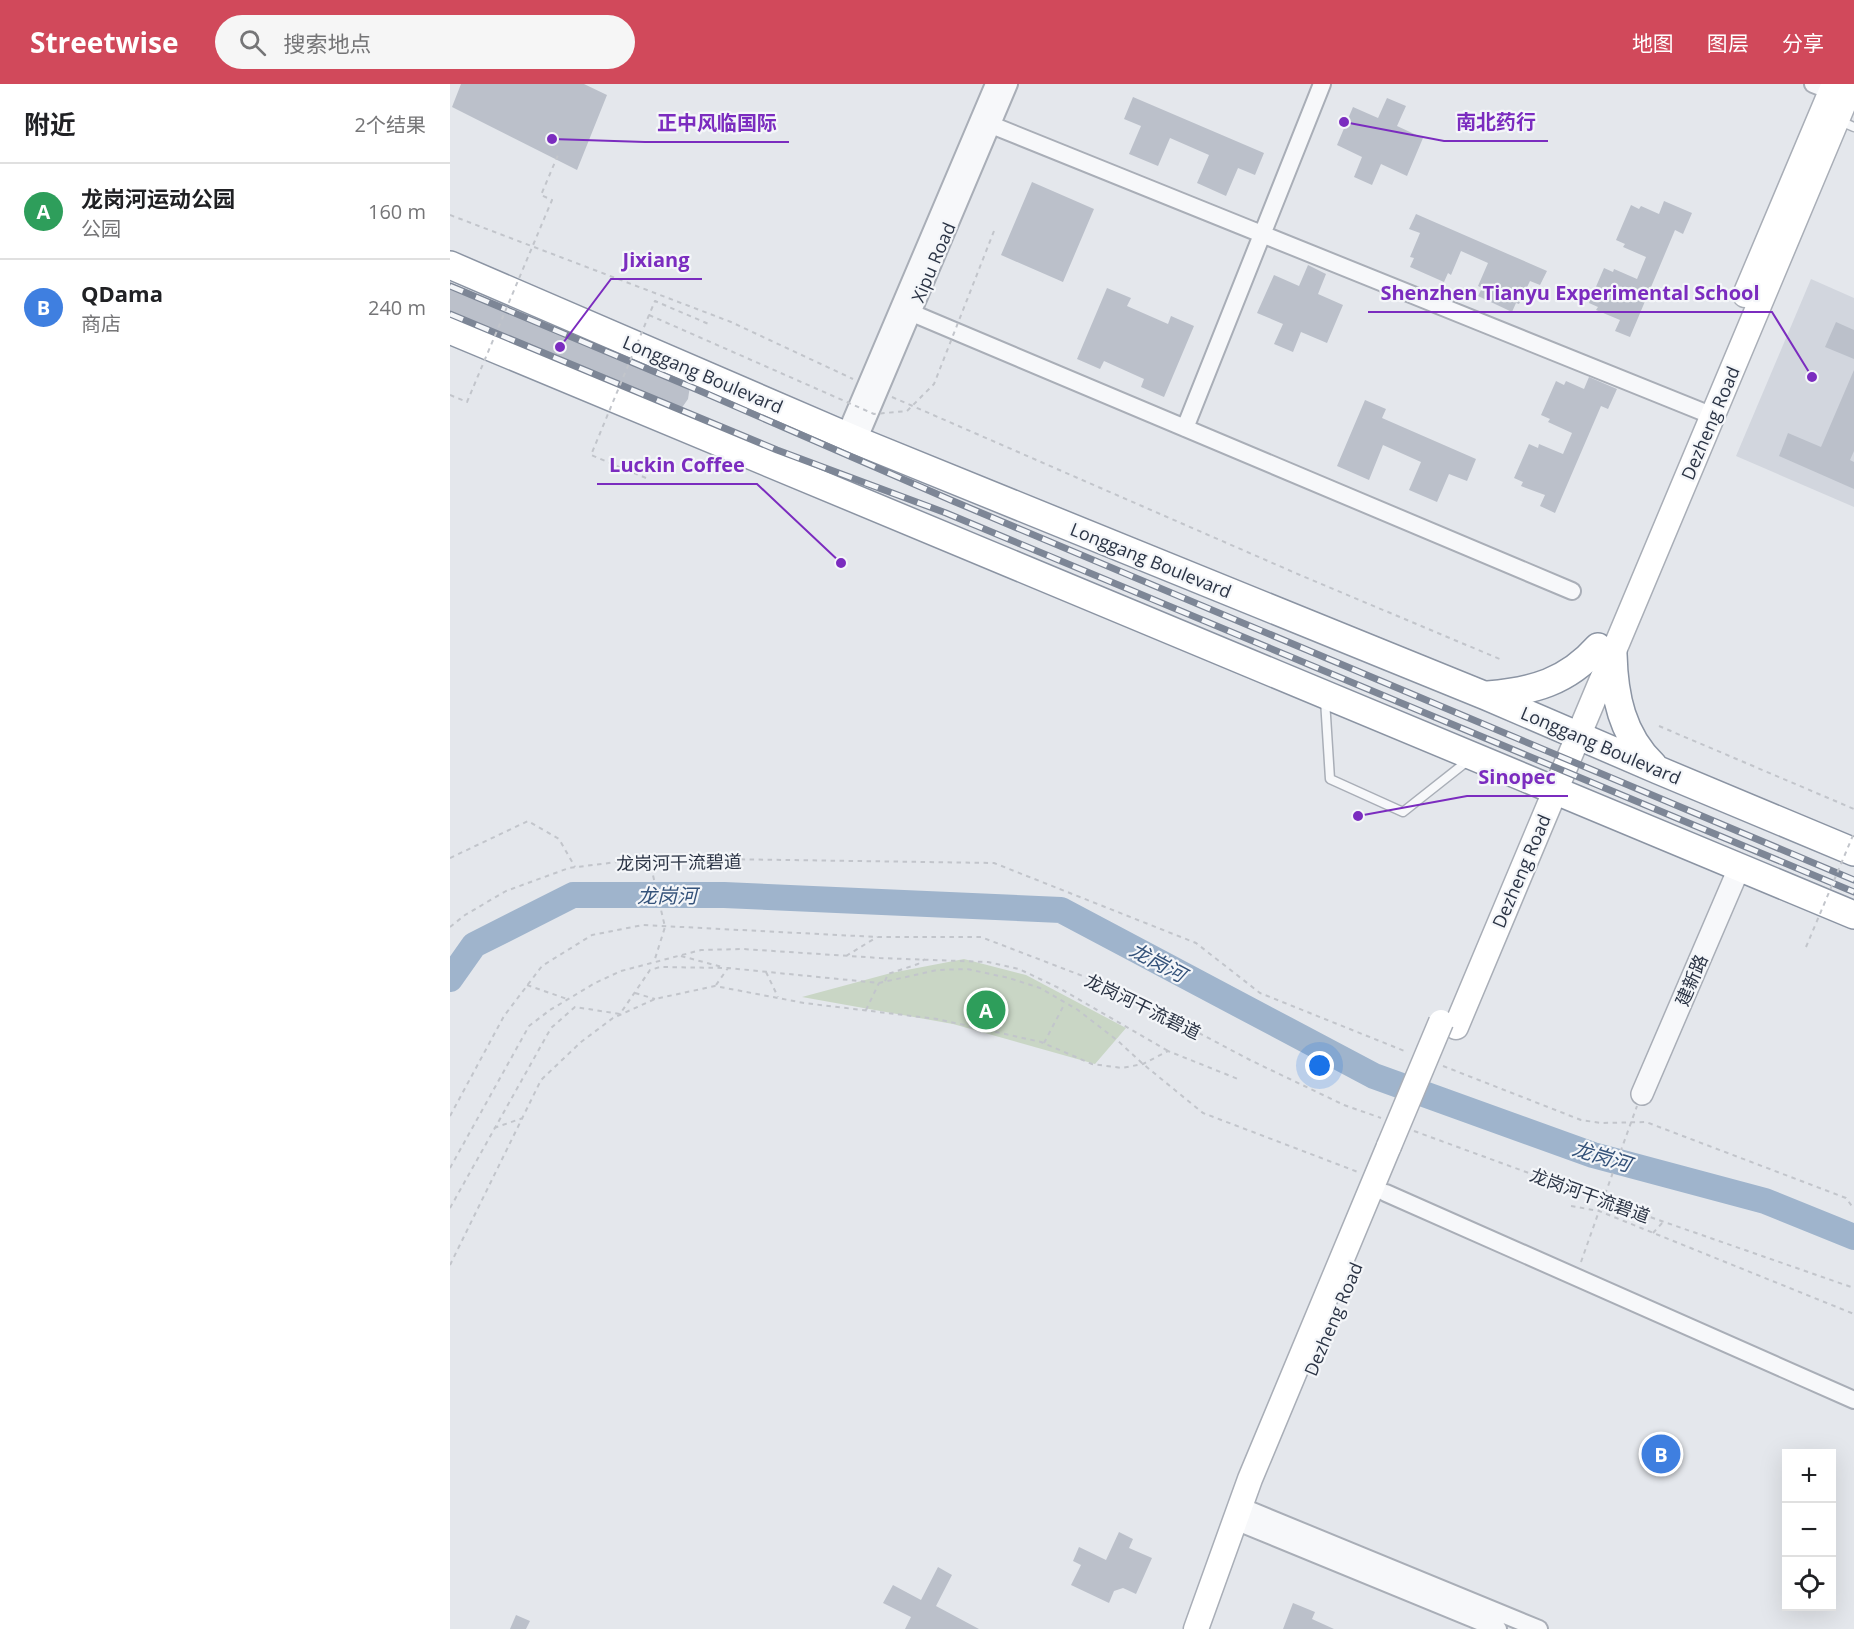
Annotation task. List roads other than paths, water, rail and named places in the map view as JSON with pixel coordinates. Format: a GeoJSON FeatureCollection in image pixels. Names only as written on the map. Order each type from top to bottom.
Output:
{"type":"FeatureCollection","features":[{"type":"Feature","properties":{"kind":"highway"},"geometry":{"type":"LineString","coordinates":[[450,253],[480,278]]}},
{"type":"Feature","properties":{"kind":"highway","name":"Longgang Boulevard"},"geometry":{"type":"LineString","coordinates":[[450,265],[852,438],[1486,696],[1854,852]]}},
{"type":"Feature","properties":{"kind":"highway"},"geometry":{"type":"LineString","coordinates":[[450,330],[1854,915]]}},
{"type":"Feature","properties":{"kind":"highway"},"geometry":{"type":"LineString","coordinates":[[1486,696],[1525,691],[1546,685],[1605,650],[1625,725],[1643,756],[1658,770]]}},
{"type":"Feature","properties":{"kind":"main road","name":"Dezheng Road"},"geometry":{"type":"LineString","coordinates":[[1705,412],[1846,123],[1833,86]]}},
{"type":"Feature","properties":{"kind":"main road","name":"Dezheng Road"},"geometry":{"type":"LineString","coordinates":[[1196,1629],[1244,1516],[1268,1474],[1381,1186],[1705,412],[1833,86]]}},
{"type":"Feature","properties":{"kind":"main road","name":"Dezheng Road"},"geometry":{"type":"LineString","coordinates":[[1213,1629],[1244,1516]]}},
{"type":"Feature","properties":{"kind":"street","name":"Xipu Road"},"geometry":{"type":"LineString","coordinates":[[873,388],[912,313],[985,122],[994,84]]}},
{"type":"Feature","properties":{"kind":"street","name":"Xipu Road"},"geometry":{"type":"LineString","coordinates":[[852,438],[985,122],[1009,84]]}},
{"type":"Feature","properties":{"kind":"street"},"geometry":{"type":"LineString","coordinates":[[1185,428],[1322,84]]}},
{"type":"Feature","properties":{"kind":"street"},"geometry":{"type":"LineString","coordinates":[[985,122],[1705,412]]}},
{"type":"Feature","properties":{"kind":"street"},"geometry":{"type":"LineString","coordinates":[[912,313],[1572,591]]}},
{"type":"Feature","properties":{"kind":"street","name":"建新路"},"geometry":{"type":"LineString","coordinates":[[1639,1100],[1740,866]]}},
{"type":"Feature","properties":{"kind":"street"},"geometry":{"type":"LineString","coordinates":[[1381,1186],[1854,1400]]}},
{"type":"Feature","properties":{"kind":"street"},"geometry":{"type":"LineString","coordinates":[[1244,1516],[1498,1629]]}},
{"type":"Feature","properties":{"kind":"street"},"geometry":{"type":"LineString","coordinates":[[1244,1516],[1539,1629]]}},
{"type":"Feature","properties":{"kind":"lane"},"geometry":{"type":"LineString","coordinates":[[1325,694],[1330,779],[1403,812],[1474,756]]}},
{"type":"Feature","properties":{"kind":"waterway","name":"龙岗河"},"geometry":{"type":"LineString","coordinates":[[450,979],[474,945],[573,895],[724,895],[1061,910],[1374,1076],[1593,1155],[1765,1201],[1854,1237]]}},
{"type":"Feature","properties":{"kind":"railway"},"geometry":{"type":"LineString","coordinates":[[450,286],[698,390],[953,501],[1854,880]]}},
{"type":"Feature","properties":{"kind":"railway"},"geometry":{"type":"LineString","coordinates":[[450,314],[777,450],[946,513],[1854,892]]}},
{"type":"Feature","properties":{"kind":"place","name":"南北药行"},"geometry":{"type":"Point","coordinates":[1344,122]}},
{"type":"Feature","properties":{"kind":"place","name":"正中风临国际"},"geometry":{"type":"Point","coordinates":[552,139]}},
{"type":"Feature","properties":{"kind":"place","name":"Jixiang"},"geometry":{"type":"Point","coordinates":[560,347]}},
{"type":"Feature","properties":{"kind":"place","name":"Shenzhen Tianyu Experimental School"},"geometry":{"type":"Point","coordinates":[1812,377]}},
{"type":"Feature","properties":{"kind":"place","name":"Luckin Coffee"},"geometry":{"type":"Point","coordinates":[841,563]}},
{"type":"Feature","properties":{"kind":"place","name":"Sinopec"},"geometry":{"type":"Point","coordinates":[1358,816]}},
{"type":"Feature","properties":{"kind":"place","name":"龙岗河运动公园"},"geometry":{"type":"Point","coordinates":[986,1010]}},
{"type":"Feature","properties":{"kind":"place","name":"QDama"},"geometry":{"type":"Point","coordinates":[1661,1454]}}]}
